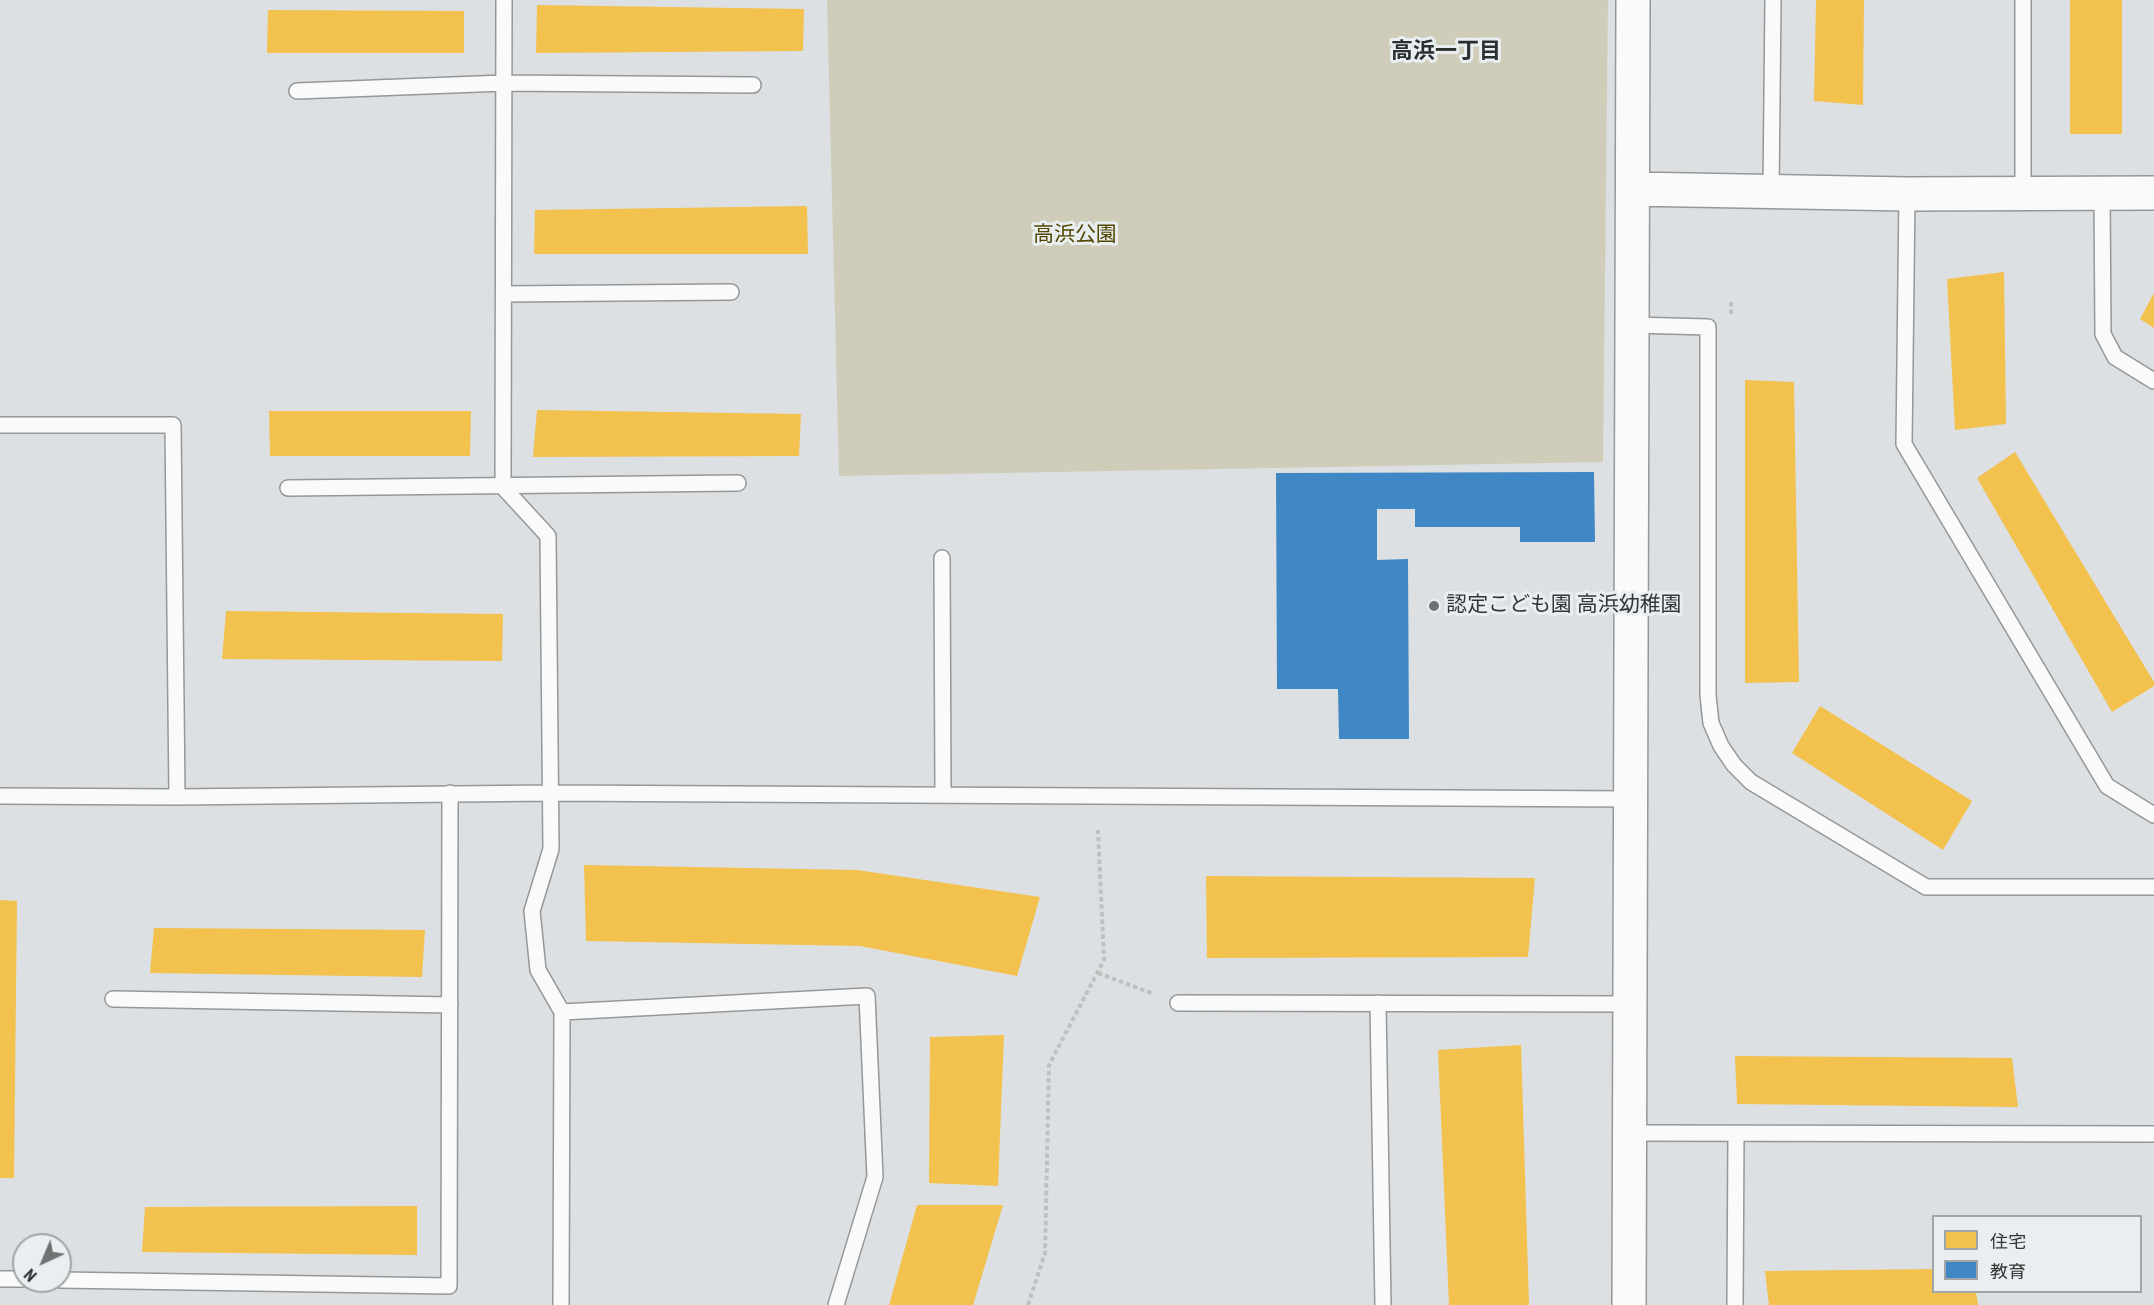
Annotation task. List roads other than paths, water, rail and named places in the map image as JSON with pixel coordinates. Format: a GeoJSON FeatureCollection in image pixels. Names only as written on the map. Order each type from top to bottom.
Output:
{"type":"FeatureCollection","features":[{"type":"Feature","properties":{"kind":"street"},"geometry":{"type":"LineString","coordinates":[[1629,1305],[1633,0]]}},
{"type":"Feature","properties":{"kind":"street"},"geometry":{"type":"LineString","coordinates":[[1633,189],[1907,194],[2154,193]]}},
{"type":"Feature","properties":{"kind":"lane"},"geometry":{"type":"LineString","coordinates":[[504,0],[503,487],[548,536],[551,849],[532,911],[538,970],[562,1012],[561,1305]]}},
{"type":"Feature","properties":{"kind":"lane"},"geometry":{"type":"LineString","coordinates":[[1771,192],[1773,0]]}},
{"type":"Feature","properties":{"kind":"lane"},"geometry":{"type":"LineString","coordinates":[[2023,0],[2023,194]]}},
{"type":"Feature","properties":{"kind":"lane"},"geometry":{"type":"LineString","coordinates":[[297,92],[504,83],[753,85]]}},
{"type":"Feature","properties":{"kind":"lane"},"geometry":{"type":"LineString","coordinates":[[1907,194],[1904,444],[2107,786],[2154,814]]}},
{"type":"Feature","properties":{"kind":"lane"},"geometry":{"type":"LineString","coordinates":[[2102,194],[2103,334],[2115,357],[2154,381]]}},
{"type":"Feature","properties":{"kind":"lane"},"geometry":{"type":"LineString","coordinates":[[504,294],[731,292]]}},
{"type":"Feature","properties":{"kind":"lane"},"geometry":{"type":"LineString","coordinates":[[1633,325],[1708,327],[1708,695],[1711,723],[1721,746],[1734,765],[1751,782],[1926,887],[2154,887]]}},
{"type":"Feature","properties":{"kind":"lane"},"geometry":{"type":"LineString","coordinates":[[0,425],[173,425],[177,797]]}},
{"type":"Feature","properties":{"kind":"lane"},"geometry":{"type":"LineString","coordinates":[[288,488],[738,483]]}},
{"type":"Feature","properties":{"kind":"lane"},"geometry":{"type":"LineString","coordinates":[[942,558],[943,795]]}},
{"type":"Feature","properties":{"kind":"lane"},"geometry":{"type":"LineString","coordinates":[[72,1280],[449,1286],[450,793]]}},
{"type":"Feature","properties":{"kind":"lane"},"geometry":{"type":"LineString","coordinates":[[0,796],[177,797],[549,793],[1629,799]]}},
{"type":"Feature","properties":{"kind":"lane"},"geometry":{"type":"LineString","coordinates":[[562,1012],[867,996],[875,1177],[836,1305]]}},
{"type":"Feature","properties":{"kind":"lane"},"geometry":{"type":"LineString","coordinates":[[113,999],[450,1005]]}},
{"type":"Feature","properties":{"kind":"lane"},"geometry":{"type":"LineString","coordinates":[[1178,1003],[1630,1004]]}},
{"type":"Feature","properties":{"kind":"lane"},"geometry":{"type":"LineString","coordinates":[[1378,1004],[1383,1305]]}},
{"type":"Feature","properties":{"kind":"lane"},"geometry":{"type":"LineString","coordinates":[[1630,1133],[2154,1134]]}},
{"type":"Feature","properties":{"kind":"lane"},"geometry":{"type":"LineString","coordinates":[[1735,1305],[1736,1134]]}},
{"type":"Feature","properties":{"kind":"place","name":"認定こども園 高浜幼稚園"},"geometry":{"type":"Point","coordinates":[1434,606]}},
{"type":"Feature","properties":{"kind":"district","name":"高浜一丁目"},"geometry":{"type":"Point","coordinates":[1446,52]}},
{"type":"Feature","properties":{"kind":"park label","name":"高浜公園"},"geometry":{"type":"Point","coordinates":[1075,236]}}]}
